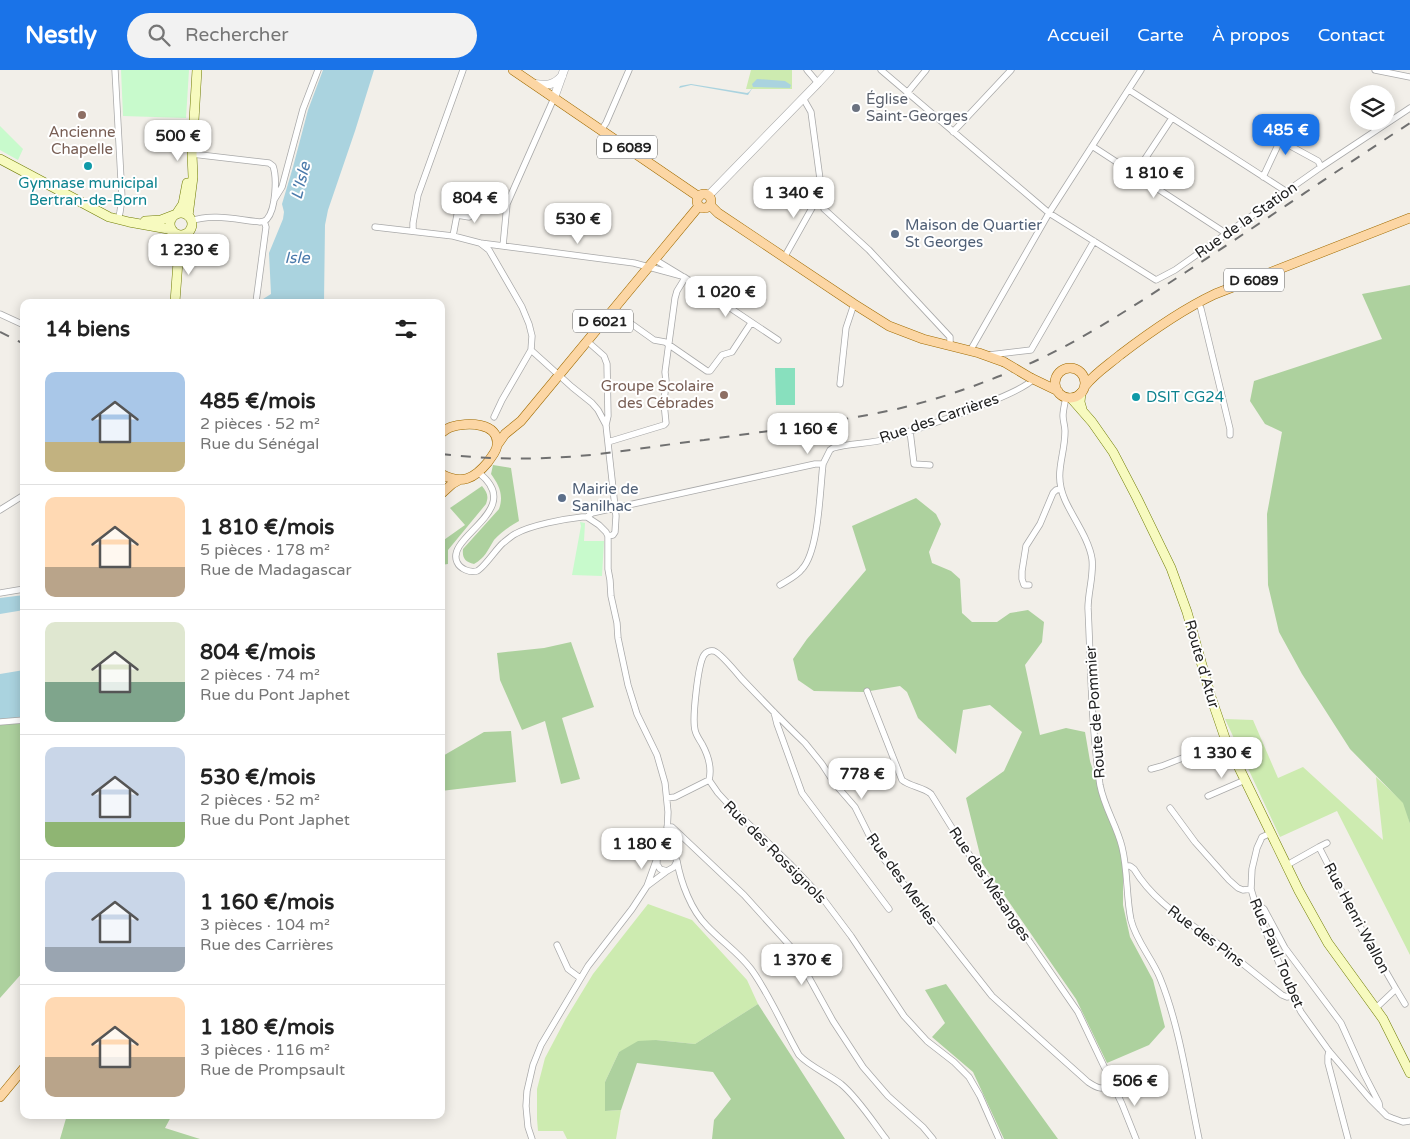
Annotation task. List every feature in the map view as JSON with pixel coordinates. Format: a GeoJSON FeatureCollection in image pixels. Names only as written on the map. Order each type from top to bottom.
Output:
{"type":"FeatureCollection","features":[{"type":"Feature","properties":{"kind":"main road"},"geometry":{"type":"LineString","coordinates":[[175,299],[179,248],[185,234],[190,230],[197,70]]}},
{"type":"Feature","properties":{"kind":"main road","name":"D 6089"},"geometry":{"type":"LineString","coordinates":[[513,70],[601,130],[699,201]]}},
{"type":"Feature","properties":{"kind":"main road"},"geometry":{"type":"LineString","coordinates":[[179,248],[170,225],[171,218],[183,204],[192,154]]}},
{"type":"Feature","properties":{"kind":"main road"},"geometry":{"type":"LineString","coordinates":[[0,159],[99,212],[118,220],[160,227],[185,234]]}},
{"type":"Feature","properties":{"kind":"main road"},"geometry":{"type":"LineString","coordinates":[[702,194],[709,195],[711,199],[710,205],[706,208],[699,201],[702,194]]}},
{"type":"Feature","properties":{"kind":"main road","name":"D 6021"},"geometry":{"type":"LineString","coordinates":[[498,444],[559,375],[648,267],[699,201]]}},
{"type":"Feature","properties":{"kind":"main road"},"geometry":{"type":"LineString","coordinates":[[710,205],[718,213],[889,326],[905,333],[986,355],[1004,362],[1069,397],[1083,390]]}},
{"type":"Feature","properties":{"kind":"main road"},"geometry":{"type":"LineString","coordinates":[[129,222],[161,220],[183,213],[190,218]]}},
{"type":"Feature","properties":{"kind":"main road","name":"D 6089"},"geometry":{"type":"LineString","coordinates":[[1083,390],[1093,377],[1109,364],[1168,320],[1198,302],[1410,218]]}},
{"type":"Feature","properties":{"kind":"main road","name":"D 6089"},"geometry":{"type":"LineString","coordinates":[[1075,369],[1094,369],[1109,364]]}},
{"type":"Feature","properties":{"kind":"main road"},"geometry":{"type":"LineString","coordinates":[[1032,378],[1046,380],[1058,375],[1063,370],[1071,368],[1079,371],[1084,377],[1080,402],[1083,412]]}},
{"type":"Feature","properties":{"kind":"main road"},"geometry":{"type":"LineString","coordinates":[[1058,375],[1056,383],[1058,391]]}},
{"type":"Feature","properties":{"kind":"main road","name":"Route d'Atur"},"geometry":{"type":"LineString","coordinates":[[1069,397],[1103,436],[1118,461],[1171,568],[1184,600],[1211,698],[1226,741],[1320,931],[1376,1008],[1410,1073]]}},
{"type":"Feature","properties":{"kind":"main road","name":"D 6021"},"geometry":{"type":"LineString","coordinates":[[490,429],[501,429],[521,420]]}},
{"type":"Feature","properties":{"kind":"main road"},"geometry":{"type":"LineString","coordinates":[[445,490],[459,480],[479,473],[493,455],[498,444],[490,429],[478,424],[446,427]]}},
{"type":"Feature","properties":{"kind":"main road"},"geometry":{"type":"LineString","coordinates":[[445,476],[459,480]]}},
{"type":"Feature","properties":{"kind":"main road"},"geometry":{"type":"LineString","coordinates":[[0,1097],[20,1073]]}},
{"type":"Feature","properties":{"kind":"street"},"geometry":{"type":"LineString","coordinates":[[115,70],[122,198],[118,220]]}},
{"type":"Feature","properties":{"kind":"street"},"geometry":{"type":"LineString","coordinates":[[190,218],[215,217],[260,222],[268,218],[274,200],[282,187],[303,109],[318,70]]}},
{"type":"Feature","properties":{"kind":"street"},"geometry":{"type":"LineString","coordinates":[[413,231],[418,195],[463,70]]}},
{"type":"Feature","properties":{"kind":"street"},"geometry":{"type":"LineString","coordinates":[[601,130],[606,123],[629,70]]}},
{"type":"Feature","properties":{"kind":"street"},"geometry":{"type":"LineString","coordinates":[[807,70],[818,83]]}},
{"type":"Feature","properties":{"kind":"street"},"geometry":{"type":"LineString","coordinates":[[709,195],[830,70]]}},
{"type":"Feature","properties":{"kind":"street"},"geometry":{"type":"LineString","coordinates":[[881,70],[1050,213],[1094,241],[1031,350],[986,355]]}},
{"type":"Feature","properties":{"kind":"street"},"geometry":{"type":"LineString","coordinates":[[907,92],[926,70]]}},
{"type":"Feature","properties":{"kind":"street"},"geometry":{"type":"LineString","coordinates":[[953,132],[1011,70]]}},
{"type":"Feature","properties":{"kind":"street"},"geometry":{"type":"LineString","coordinates":[[970,351],[1050,213],[1141,70]]}},
{"type":"Feature","properties":{"kind":"street"},"geometry":{"type":"LineString","coordinates":[[1375,70],[1410,76]]}},
{"type":"Feature","properties":{"kind":"street"},"geometry":{"type":"LineString","coordinates":[[534,84],[546,86],[552,84],[563,73]]}},
{"type":"Feature","properties":{"kind":"street"},"geometry":{"type":"LineString","coordinates":[[503,246],[507,204],[554,98],[563,73]]}},
{"type":"Feature","properties":{"kind":"street"},"geometry":{"type":"LineString","coordinates":[[1129,90],[1262,178],[1287,192]]}},
{"type":"Feature","properties":{"kind":"street"},"geometry":{"type":"LineString","coordinates":[[804,98],[811,112],[824,209],[869,250],[898,280],[950,337],[950,346]]}},
{"type":"Feature","properties":{"kind":"street","name":"Rue de la Station"},"geometry":{"type":"LineString","coordinates":[[1094,241],[1156,280],[1176,270],[1322,167],[1410,108]]}},
{"type":"Feature","properties":{"kind":"street"},"geometry":{"type":"LineString","coordinates":[[1135,174],[1172,118]]}},
{"type":"Feature","properties":{"kind":"street"},"geometry":{"type":"LineString","coordinates":[[1262,178],[1278,144],[1281,143],[1285,143],[1318,161],[1322,167]]}},
{"type":"Feature","properties":{"kind":"street"},"geometry":{"type":"LineString","coordinates":[[1092,146],[1227,234]]}},
{"type":"Feature","properties":{"kind":"street"},"geometry":{"type":"LineString","coordinates":[[192,154],[270,163],[275,169],[274,200]]}},
{"type":"Feature","properties":{"kind":"street"},"geometry":{"type":"LineString","coordinates":[[785,256],[822,192]]}},
{"type":"Feature","properties":{"kind":"street"},"geometry":{"type":"LineString","coordinates":[[453,236],[456,215],[469,217],[470,202]]}},
{"type":"Feature","properties":{"kind":"street"},"geometry":{"type":"LineString","coordinates":[[256,299],[266,227],[264,221]]}},
{"type":"Feature","properties":{"kind":"street"},"geometry":{"type":"LineString","coordinates":[[375,227],[453,236],[480,244],[634,263],[684,277]]}},
{"type":"Feature","properties":{"kind":"street"},"geometry":{"type":"LineString","coordinates":[[480,244],[489,250],[522,308],[532,336],[531,350],[494,417]]}},
{"type":"Feature","properties":{"kind":"street"},"geometry":{"type":"LineString","coordinates":[[654,259],[778,340]]}},
{"type":"Feature","properties":{"kind":"street"},"geometry":{"type":"LineString","coordinates":[[608,442],[666,423],[664,403],[666,381],[664,372],[675,298],[684,277]]}},
{"type":"Feature","properties":{"kind":"street"},"geometry":{"type":"LineString","coordinates":[[1198,302],[1202,309],[1230,434]]}},
{"type":"Feature","properties":{"kind":"street"},"geometry":{"type":"LineString","coordinates":[[840,384],[846,328],[854,304]]}},
{"type":"Feature","properties":{"kind":"street"},"geometry":{"type":"LineString","coordinates":[[612,310],[654,340],[665,342],[707,371],[710,371],[722,355],[732,352],[751,323]]}},
{"type":"Feature","properties":{"kind":"street"},"geometry":{"type":"LineString","coordinates":[[0,314],[20,323]]}},
{"type":"Feature","properties":{"kind":"street"},"geometry":{"type":"LineString","coordinates":[[587,341],[604,356],[607,364],[608,416],[606,425],[616,508],[615,532],[613,535],[608,536]]}},
{"type":"Feature","properties":{"kind":"street"},"geometry":{"type":"LineString","coordinates":[[531,350],[592,403],[606,425]]}},
{"type":"Feature","properties":{"kind":"street","name":"Rue des Carrières"},"geometry":{"type":"LineString","coordinates":[[822,464],[833,448],[885,439],[910,431],[1005,395],[1027,385],[1032,378]]}},
{"type":"Feature","properties":{"kind":"street","name":"Route de Pommier"},"geometry":{"type":"LineString","coordinates":[[1069,397],[1063,412],[1065,431],[1059,473],[1065,499],[1092,557],[1088,608],[1093,715],[1102,792],[1120,838],[1126,866],[1131,920],[1135,932],[1160,977],[1176,1026],[1199,1139]]}},
{"type":"Feature","properties":{"kind":"street"},"geometry":{"type":"LineString","coordinates":[[910,431],[914,464],[930,465]]}},
{"type":"Feature","properties":{"kind":"street"},"geometry":{"type":"LineString","coordinates":[[587,517],[592,513],[822,464],[816,532],[808,559],[802,570],[780,585]]}},
{"type":"Feature","properties":{"kind":"street"},"geometry":{"type":"LineString","coordinates":[[479,473],[491,487],[494,499],[492,506],[457,552],[456,558],[458,563],[468,571],[477,571],[484,566],[495,551],[513,534],[528,528],[587,517],[606,532],[608,536],[608,569],[611,596],[622,660],[637,714],[662,768],[667,798],[667,834],[677,861],[680,877],[690,901],[701,920],[741,958],[756,977],[799,1055],[846,1089],[886,1139]]}},
{"type":"Feature","properties":{"kind":"street"},"geometry":{"type":"LineString","coordinates":[[1029,585],[1024,585],[1022,579],[1022,561],[1026,546],[1040,524],[1052,493],[1061,488]]}},
{"type":"Feature","properties":{"kind":"street"},"geometry":{"type":"LineString","coordinates":[[0,510],[20,498]]}},
{"type":"Feature","properties":{"kind":"street"},"geometry":{"type":"LineString","coordinates":[[0,593],[20,590]]}},
{"type":"Feature","properties":{"kind":"street","name":"Rue des Merles"},"geometry":{"type":"LineString","coordinates":[[709,780],[710,767],[695,731],[694,720],[701,667],[706,653],[709,651],[717,652],[822,764],[835,784],[855,807],[873,843],[884,859],[992,996],[1088,1082],[1104,1089],[1112,1084]]}},
{"type":"Feature","properties":{"kind":"street","name":"Rue des Mésanges"},"geometry":{"type":"LineString","coordinates":[[867,691],[902,780],[932,794],[962,844],[1078,1012],[1122,1104],[1136,1139]]}},
{"type":"Feature","properties":{"kind":"street"},"geometry":{"type":"LineString","coordinates":[[774,712],[802,792],[889,910]]}},
{"type":"Feature","properties":{"kind":"street"},"geometry":{"type":"LineString","coordinates":[[0,722],[20,720]]}},
{"type":"Feature","properties":{"kind":"street"},"geometry":{"type":"LineString","coordinates":[[1151,769],[1226,741]]}},
{"type":"Feature","properties":{"kind":"street"},"geometry":{"type":"LineString","coordinates":[[667,798],[675,797],[709,780]]}},
{"type":"Feature","properties":{"kind":"street","name":"Rue des Rossignols"},"geometry":{"type":"LineString","coordinates":[[709,780],[730,806],[824,900],[851,936],[904,1016],[927,1040],[969,1077],[980,1096],[999,1139]]}},
{"type":"Feature","properties":{"kind":"street"},"geometry":{"type":"LineString","coordinates":[[1208,796],[1245,780]]}},
{"type":"Feature","properties":{"kind":"street"},"geometry":{"type":"LineString","coordinates":[[1170,808],[1229,880],[1238,888],[1243,890],[1251,889]]}},
{"type":"Feature","properties":{"kind":"street"},"geometry":{"type":"LineString","coordinates":[[667,827],[672,827],[744,895],[791,947],[833,1021],[863,1067],[892,1099],[923,1127],[933,1139]]}},
{"type":"Feature","properties":{"kind":"street","name":"Rue Paul Toubet"},"geometry":{"type":"LineString","coordinates":[[1271,833],[1262,837],[1257,848],[1252,869],[1251,889],[1259,916],[1293,996],[1301,1012],[1370,1099],[1387,1116],[1410,1122]]}},
{"type":"Feature","properties":{"kind":"street"},"geometry":{"type":"LineString","coordinates":[[532,1139],[528,1127],[527,1091],[531,1071],[541,1045],[580,978],[647,886],[667,834]]}},
{"type":"Feature","properties":{"kind":"street","name":"Rue Henri Wallon"},"geometry":{"type":"LineString","coordinates":[[1287,865],[1327,843]]}},
{"type":"Feature","properties":{"kind":"street","name":"Rue Henri Wallon"},"geometry":{"type":"LineString","coordinates":[[1319,847],[1358,924],[1405,1004]]}},
{"type":"Feature","properties":{"kind":"street"},"geometry":{"type":"LineString","coordinates":[[657,858],[664,851],[673,853]]}},
{"type":"Feature","properties":{"kind":"street"},"geometry":{"type":"LineString","coordinates":[[657,858],[660,869],[680,877]]}},
{"type":"Feature","properties":{"kind":"street"},"geometry":{"type":"LineString","coordinates":[[647,886],[674,867],[677,861]]}},
{"type":"Feature","properties":{"kind":"street","name":"Rue des Pins"},"geometry":{"type":"LineString","coordinates":[[1126,866],[1134,869],[1154,896],[1173,912],[1282,995],[1287,997],[1293,996]]}},
{"type":"Feature","properties":{"kind":"street"},"geometry":{"type":"LineString","coordinates":[[1255,902],[1264,910],[1285,948],[1341,1023],[1379,1103],[1380,1109]]}},
{"type":"Feature","properties":{"kind":"street"},"geometry":{"type":"LineString","coordinates":[[557,945],[568,969],[580,978]]}},
{"type":"Feature","properties":{"kind":"street","name":"Rue Henri Wallon"},"geometry":{"type":"LineString","coordinates":[[1376,1008],[1396,989]]}},
{"type":"Feature","properties":{"kind":"street"},"geometry":{"type":"LineString","coordinates":[[1330,1050],[1328,1063],[1348,1139]]}},
{"type":"Feature","properties":{"kind":"green space"},"geometry":{"type":"Polygon","coordinates":[[[121,70],[189,70],[186,118],[123,116],[121,70]]]}},
{"type":"Feature","properties":{"kind":"green space"},"geometry":{"type":"Polygon","coordinates":[[[751,70],[792,70],[792,89],[746,89],[751,70]]]}},
{"type":"Feature","properties":{"kind":"green space"},"geometry":{"type":"Polygon","coordinates":[[[0,126],[23,149],[18,160],[0,150],[0,126]]]}},
{"type":"Feature","properties":{"kind":"green space"},"geometry":{"type":"Polygon","coordinates":[[[1410,285],[1410,824],[1403,803],[1350,749],[1302,674],[1279,632],[1268,585],[1267,514],[1282,432],[1265,424],[1250,401],[1254,381],[1382,339],[1362,294],[1410,285]]]}},
{"type":"Feature","properties":{"kind":"green space"},"geometry":{"type":"Polygon","coordinates":[[[775,368],[795,368],[795,405],[776,405],[775,368]]]}},
{"type":"Feature","properties":{"kind":"green space"},"geometry":{"type":"Polygon","coordinates":[[[493,465],[511,468],[519,521],[497,537],[484,556],[474,564],[465,559],[463,549],[499,509],[501,499],[500,490],[491,474],[493,465]]]}},
{"type":"Feature","properties":{"kind":"green space"},"geometry":{"type":"Polygon","coordinates":[[[482,486],[487,494],[486,504],[448,550],[448,564],[445,564],[445,539],[465,525],[450,508],[482,486]]]}},
{"type":"Feature","properties":{"kind":"green space"},"geometry":{"type":"Polygon","coordinates":[[[916,498],[936,514],[941,524],[929,552],[932,563],[951,571],[960,579],[962,613],[972,622],[997,622],[1010,613],[1028,610],[1044,622],[1042,642],[1025,665],[1040,735],[1066,728],[1085,732],[1090,761],[1116,833],[1123,860],[1123,905],[1130,937],[1153,980],[1165,1027],[1149,1045],[1107,1063],[1076,999],[982,863],[966,798],[1004,771],[1022,732],[990,705],[963,710],[956,754],[918,718],[907,692],[900,686],[864,692],[814,691],[798,680],[793,659],[807,639],[866,570],[852,526],[916,498]]]}},
{"type":"Feature","properties":{"kind":"green space"},"geometry":{"type":"Polygon","coordinates":[[[580,522],[585,523],[584,541],[604,541],[602,576],[572,575],[581,526],[580,522]]]}},
{"type":"Feature","properties":{"kind":"green space"},"geometry":{"type":"Polygon","coordinates":[[[571,642],[594,707],[562,718],[580,779],[561,784],[545,721],[522,730],[500,680],[497,653],[544,648],[571,642]]]}},
{"type":"Feature","properties":{"kind":"green space"},"geometry":{"type":"Polygon","coordinates":[[[20,716],[20,976],[0,998],[0,719],[20,716]]]}},
{"type":"Feature","properties":{"kind":"green space"},"geometry":{"type":"Polygon","coordinates":[[[1225,719],[1253,720],[1278,778],[1303,767],[1383,840],[1376,777],[1404,803],[1410,824],[1410,955],[1337,811],[1280,837],[1225,719]]]}},
{"type":"Feature","properties":{"kind":"green space"},"geometry":{"type":"Polygon","coordinates":[[[511,731],[516,782],[445,791],[445,755],[484,732],[511,731]]]}},
{"type":"Feature","properties":{"kind":"green space"},"geometry":{"type":"Polygon","coordinates":[[[648,904],[692,920],[747,980],[758,1004],[695,1044],[656,1040],[619,1052],[605,1082],[605,1111],[621,1110],[616,1139],[567,1139],[563,1131],[538,1131],[537,1089],[545,1058],[593,974],[648,904]]]}},
{"type":"Feature","properties":{"kind":"green space"},"geometry":{"type":"Polygon","coordinates":[[[946,984],[1058,1139],[1004,1139],[973,1072],[932,1037],[945,1023],[925,990],[946,984]]]}},
{"type":"Feature","properties":{"kind":"green space"},"geometry":{"type":"Polygon","coordinates":[[[758,1004],[845,1139],[712,1139],[714,1120],[731,1099],[713,1072],[637,1063],[621,1110],[605,1111],[605,1082],[619,1052],[638,1041],[656,1040],[695,1044],[758,1004]]]}},
{"type":"Feature","properties":{"kind":"green space"},"geometry":{"type":"Polygon","coordinates":[[[66,1119],[170,1119],[165,1128],[200,1139],[60,1139],[66,1119]]]}},
{"type":"Feature","properties":{"kind":"water","name":"Isle"},"geometry":{"type":"Polygon","coordinates":[[[323,70],[374,70],[328,210],[325,225],[324,299],[263,299],[271,294],[269,253],[283,219],[282,204],[308,110],[323,70]]]}},
{"type":"Feature","properties":{"kind":"water"},"geometry":{"type":"Polygon","coordinates":[[[757,79],[785,81],[791,85],[790,88],[753,87],[752,84],[757,79]]]}},
{"type":"Feature","properties":{"kind":"water"},"geometry":{"type":"Polygon","coordinates":[[[691,84],[747,93],[753,87],[748,95],[691,85],[679,88],[680,86],[691,84]]]}},
{"type":"Feature","properties":{"kind":"water"},"geometry":{"type":"Polygon","coordinates":[[[20,596],[20,611],[0,614],[0,598],[20,596]]]}},
{"type":"Feature","properties":{"kind":"water"},"geometry":{"type":"Polygon","coordinates":[[[20,671],[20,717],[0,719],[0,674],[20,671]]]}},
{"type":"Feature","properties":{"kind":"railway"},"geometry":{"type":"LineString","coordinates":[[445,454],[520,458],[579,456],[612,452],[776,430],[849,418],[910,406],[960,391],[1047,356],[1094,330],[1186,272],[1410,123]]}},
{"type":"Feature","properties":{"kind":"railway"},"geometry":{"type":"LineString","coordinates":[[0,332],[20,342]]}},
{"type":"Feature","properties":{"kind":"place","name":"Église Saint-Georges"},"geometry":{"type":"Point","coordinates":[856,108]}},
{"type":"Feature","properties":{"kind":"place","name":"Ancienne Chapelle"},"geometry":{"type":"Point","coordinates":[82,115]}},
{"type":"Feature","properties":{"kind":"place","name":"Gymnase municipal Bertran-de-Born"},"geometry":{"type":"Point","coordinates":[88,166]}},
{"type":"Feature","properties":{"kind":"place","name":"Maison de Quartier St Georges"},"geometry":{"type":"Point","coordinates":[895,234]}},
{"type":"Feature","properties":{"kind":"place","name":"Groupe Scolaire des Cébrades"},"geometry":{"type":"Point","coordinates":[724,395]}},
{"type":"Feature","properties":{"kind":"place","name":"DSIT CG24"},"geometry":{"type":"Point","coordinates":[1136,397]}},
{"type":"Feature","properties":{"kind":"place","name":"Mairie de Sanilhac"},"geometry":{"type":"Point","coordinates":[562,498]}},
{"type":"Feature","properties":{"kind":"water label","name":"L'Isle"},"geometry":{"type":"Point","coordinates":[301,181]}}]}
